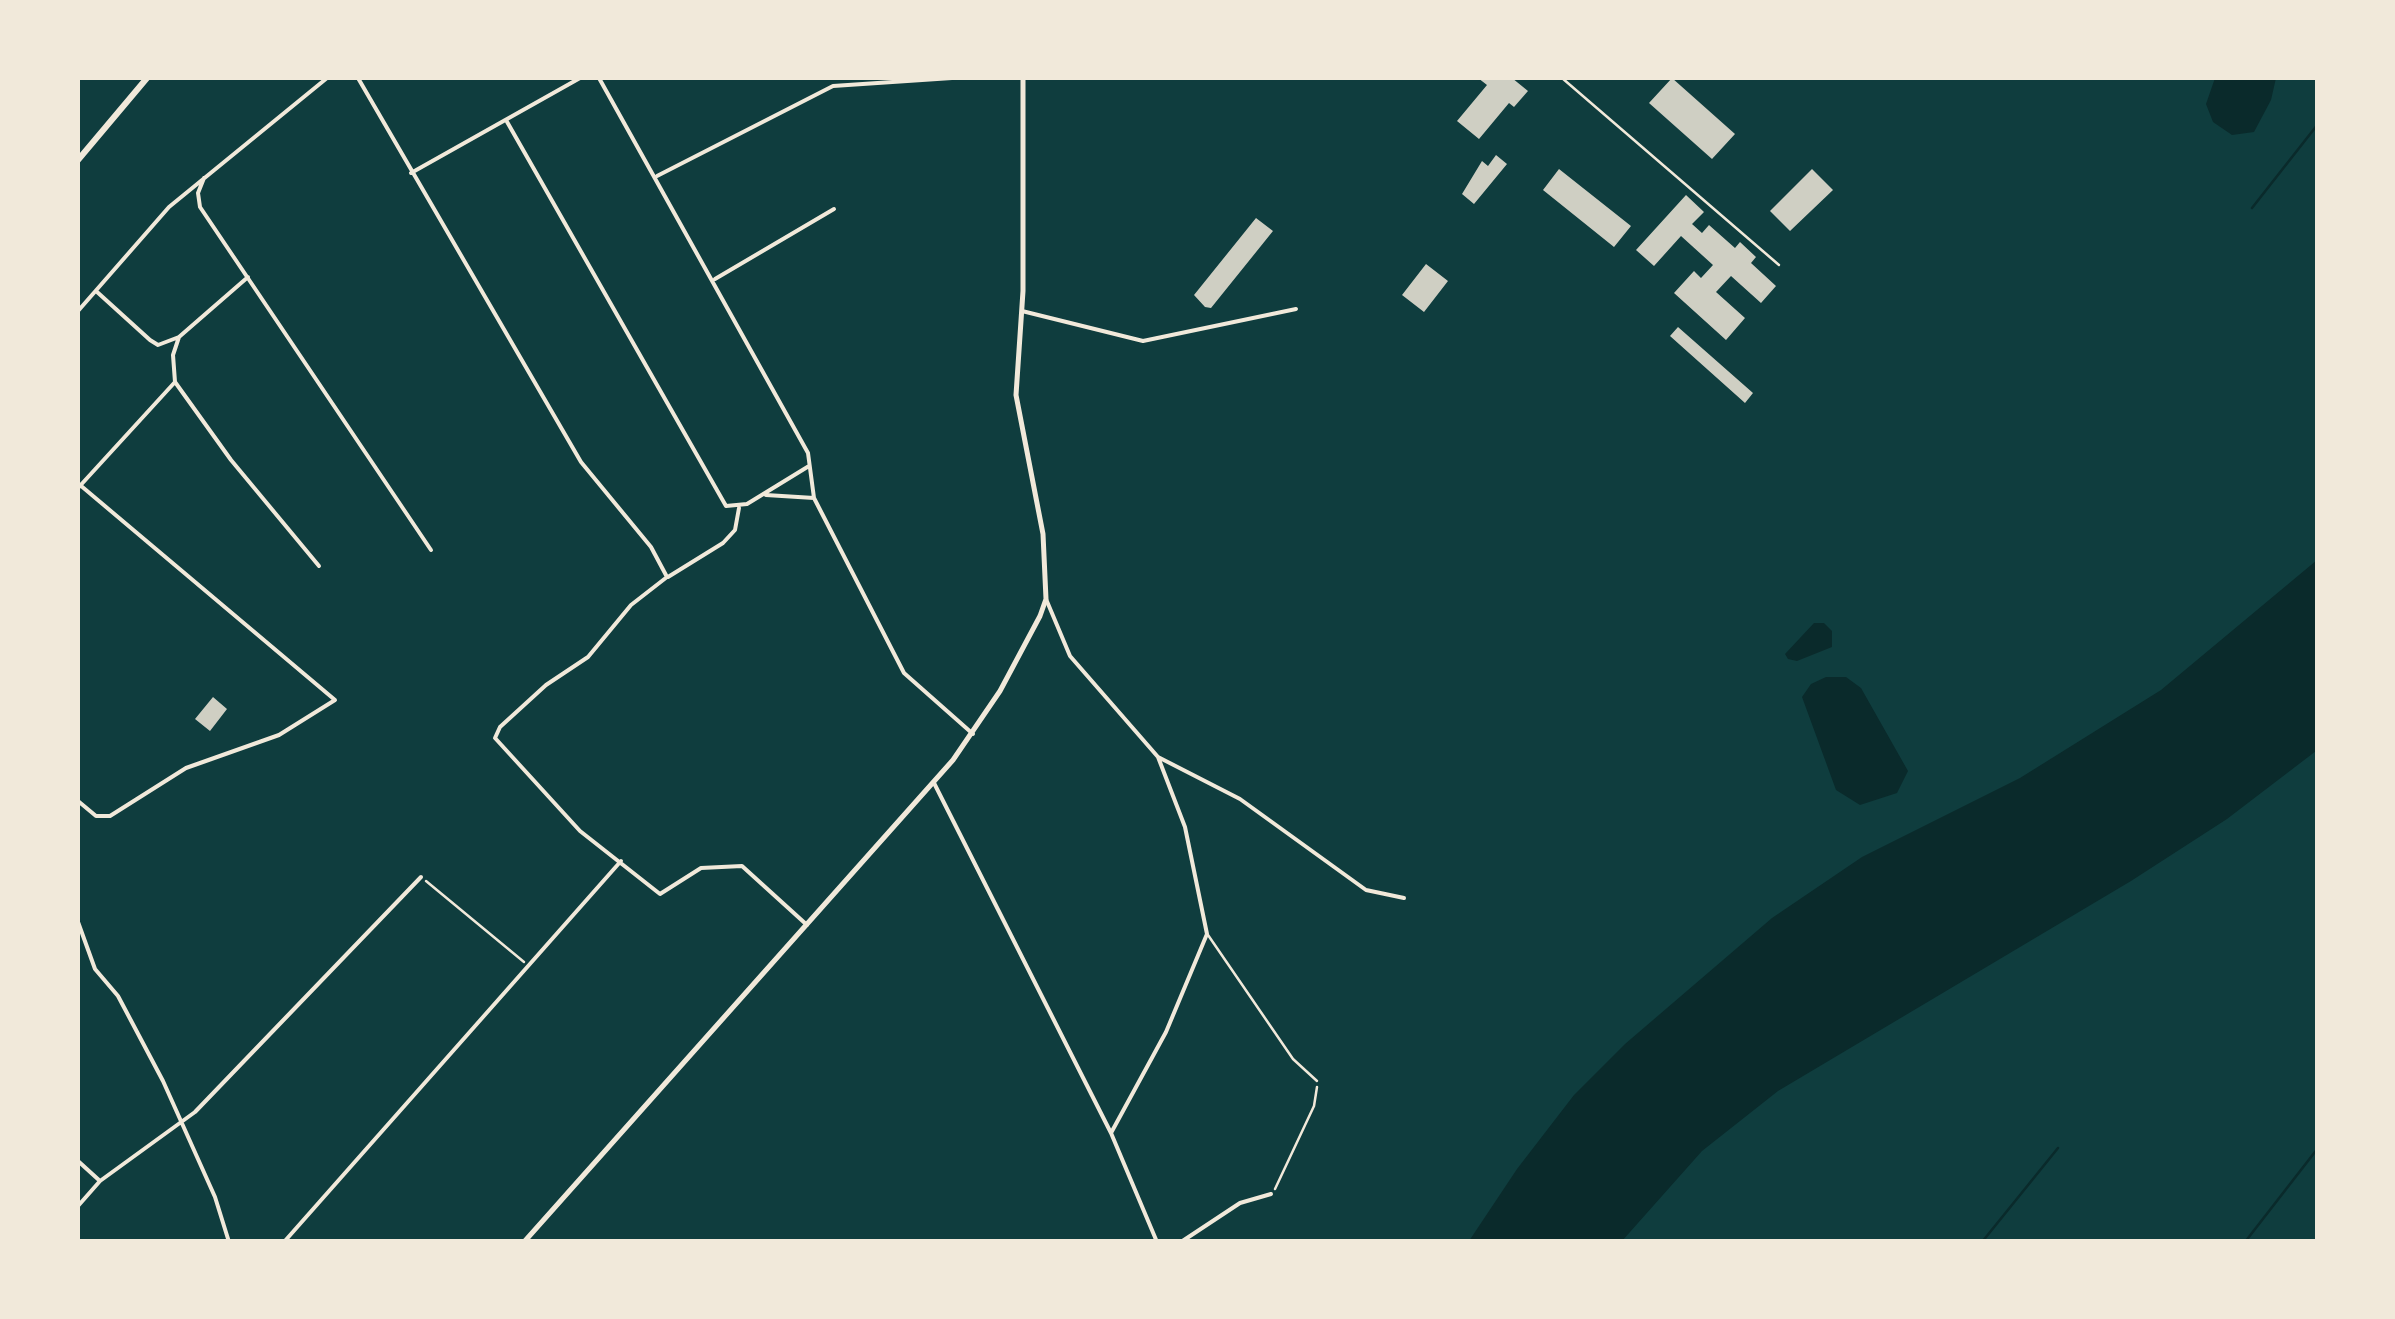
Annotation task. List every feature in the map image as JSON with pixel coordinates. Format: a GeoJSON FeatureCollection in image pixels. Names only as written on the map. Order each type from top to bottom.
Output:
{"type":"FeatureCollection","features":[{"type":"Feature","properties":{"kind":"main road"},"geometry":{"type":"LineString","coordinates":[[78,160],[147,78]]}},
{"type":"Feature","properties":{"kind":"street"},"geometry":{"type":"LineString","coordinates":[[78,311],[143,233],[327,78]]}},
{"type":"Feature","properties":{"kind":"street"},"geometry":{"type":"LineString","coordinates":[[358,78],[581,462],[628,518],[668,578]]}},
{"type":"Feature","properties":{"kind":"street"},"geometry":{"type":"LineString","coordinates":[[411,173],[580,78]]}},
{"type":"Feature","properties":{"kind":"street"},"geometry":{"type":"LineString","coordinates":[[600,78],[715,279],[808,453],[814,498],[908,680],[973,734]]}},
{"type":"Feature","properties":{"kind":"street"},"geometry":{"type":"LineString","coordinates":[[656,176],[834,86],[952,78]]}},
{"type":"Feature","properties":{"kind":"street"},"geometry":{"type":"LineString","coordinates":[[1023,78],[1022,311],[1016,396],[1041,521],[1046,599],[1070,656],[1158,757],[1185,827],[1207,934],[1166,1032],[1111,1132]]}},
{"type":"Feature","properties":{"kind":"street"},"geometry":{"type":"LineString","coordinates":[[506,120],[726,506],[739,508],[809,466]]}},
{"type":"Feature","properties":{"kind":"street"},"geometry":{"type":"LineString","coordinates":[[204,178],[198,193],[200,207],[431,550]]}},
{"type":"Feature","properties":{"kind":"street"},"geometry":{"type":"LineString","coordinates":[[715,279],[834,209]]}},
{"type":"Feature","properties":{"kind":"street"},"geometry":{"type":"LineString","coordinates":[[96,290],[158,344],[179,337],[248,277]]}},
{"type":"Feature","properties":{"kind":"street"},"geometry":{"type":"LineString","coordinates":[[1022,311],[1142,341],[1296,309]]}},
{"type":"Feature","properties":{"kind":"street"},"geometry":{"type":"LineString","coordinates":[[179,337],[173,356],[175,382],[231,460],[319,566]]}},
{"type":"Feature","properties":{"kind":"street"},"geometry":{"type":"LineString","coordinates":[[78,801],[96,816],[110,816],[186,768],[279,735],[335,700],[79,487],[175,382]]}},
{"type":"Feature","properties":{"kind":"street"},"geometry":{"type":"LineString","coordinates":[[762,496],[814,498]]}},
{"type":"Feature","properties":{"kind":"street"},"geometry":{"type":"LineString","coordinates":[[739,508],[735,530],[724,543],[631,605],[588,658],[546,685],[500,727],[495,738],[580,832],[660,894],[701,868],[742,866],[807,924]]}},
{"type":"Feature","properties":{"kind":"street"},"geometry":{"type":"LineString","coordinates":[[524,1242],[934,783],[973,734],[1022,654],[1046,599]]}},
{"type":"Feature","properties":{"kind":"street"},"geometry":{"type":"LineString","coordinates":[[1158,757],[1240,799],[1366,890],[1404,898]]}},
{"type":"Feature","properties":{"kind":"street"},"geometry":{"type":"LineString","coordinates":[[934,783],[1111,1132],[1157,1242]]}},
{"type":"Feature","properties":{"kind":"street"},"geometry":{"type":"LineString","coordinates":[[284,1242],[620,861]]}},
{"type":"Feature","properties":{"kind":"street"},"geometry":{"type":"LineString","coordinates":[[78,1206],[100,1181],[212,1094],[421,877]]}},
{"type":"Feature","properties":{"kind":"street"},"geometry":{"type":"LineString","coordinates":[[78,922],[95,969],[118,996],[181,1120],[230,1242]]}},
{"type":"Feature","properties":{"kind":"street"},"geometry":{"type":"LineString","coordinates":[[78,1161],[100,1181]]}},
{"type":"Feature","properties":{"kind":"street"},"geometry":{"type":"LineString","coordinates":[[1181,1242],[1234,1207],[1271,1194]]}},
{"type":"Feature","properties":{"kind":"lane"},"geometry":{"type":"LineString","coordinates":[[1562,78],[1778,266]]}},
{"type":"Feature","properties":{"kind":"lane"},"geometry":{"type":"LineString","coordinates":[[1207,934],[1220,946],[1293,1059],[1317,1080]]}},
{"type":"Feature","properties":{"kind":"path"},"geometry":{"type":"LineString","coordinates":[[421,877],[527,964]]}},
{"type":"Feature","properties":{"kind":"path"},"geometry":{"type":"LineString","coordinates":[[1271,1194],[1314,1106],[1317,1080]]}},
{"type":"Feature","properties":{"kind":"water"},"geometry":{"type":"Polygon","coordinates":[[[2215,78],[2276,78],[2271,100],[2254,132],[2232,135],[2213,122],[2206,104],[2215,78]]]}},
{"type":"Feature","properties":{"kind":"water"},"geometry":{"type":"Polygon","coordinates":[[[2317,560],[2316,751],[2227,819],[2131,881],[1778,1091],[1702,1151],[1622,1241],[1469,1241],[1517,1169],[1574,1095],[1625,1044],[1772,918],[1862,857],[2020,778],[2161,690],[2317,560]]]}},
{"type":"Feature","properties":{"kind":"water"},"geometry":{"type":"Polygon","coordinates":[[[1814,623],[1824,623],[1832,631],[1832,647],[1797,661],[1788,659],[1785,654],[1814,623]]]}},
{"type":"Feature","properties":{"kind":"water"},"geometry":{"type":"Polygon","coordinates":[[[1826,677],[1846,677],[1861,688],[1908,771],[1897,793],[1860,805],[1836,790],[1802,697],[1811,684],[1826,677]]]}},
{"type":"Feature","properties":{"kind":"building"},"geometry":{"type":"Polygon","coordinates":[[[1478,78],[1512,78],[1528,91],[1514,107],[1509,103],[1479,139],[1457,121],[1487,85],[1478,78]]]}},
{"type":"Feature","properties":{"kind":"building"},"geometry":{"type":"Polygon","coordinates":[[[1672,78],[1735,134],[1712,159],[1649,103],[1672,78]]]}},
{"type":"Feature","properties":{"kind":"building"},"geometry":{"type":"Polygon","coordinates":[[[1496,155],[1507,164],[1474,204],[1462,194],[1482,161],[1488,166],[1496,155]]]}},
{"type":"Feature","properties":{"kind":"building"},"geometry":{"type":"Polygon","coordinates":[[[1559,169],[1631,226],[1614,247],[1543,190],[1559,169]]]}},
{"type":"Feature","properties":{"kind":"building"},"geometry":{"type":"Polygon","coordinates":[[[1812,169],[1833,190],[1790,231],[1770,211],[1812,169]]]}},
{"type":"Feature","properties":{"kind":"building"},"geometry":{"type":"Polygon","coordinates":[[[1686,195],[1704,212],[1692,224],[1702,233],[1709,225],[1735,248],[1740,242],[1756,257],[1751,263],[1776,286],[1761,303],[1731,276],[1716,292],[1745,318],[1726,340],[1674,293],[1694,271],[1701,278],[1713,265],[1681,236],[1654,266],[1636,250],[1686,195]]]}},
{"type":"Feature","properties":{"kind":"building"},"geometry":{"type":"Polygon","coordinates":[[[1256,218],[1273,231],[1211,308],[1205,307],[1194,295],[1256,218]]]}},
{"type":"Feature","properties":{"kind":"building"},"geometry":{"type":"Polygon","coordinates":[[[1426,264],[1448,281],[1424,312],[1402,295],[1426,264]]]}},
{"type":"Feature","properties":{"kind":"building"},"geometry":{"type":"Polygon","coordinates":[[[1678,327],[1753,393],[1745,403],[1670,336],[1678,327]]]}},
{"type":"Feature","properties":{"kind":"building"},"geometry":{"type":"Polygon","coordinates":[[[213,697],[227,709],[210,731],[195,719],[213,697]]]}},
{"type":"Feature","properties":{"kind":"waterway"},"geometry":{"type":"LineString","coordinates":[[2252,208],[2318,124]]}},
{"type":"Feature","properties":{"kind":"waterway"},"geometry":{"type":"LineString","coordinates":[[1982,1242],[2058,1148]]}},
{"type":"Feature","properties":{"kind":"waterway"},"geometry":{"type":"LineString","coordinates":[[2245,1242],[2318,1148]]}}]}
